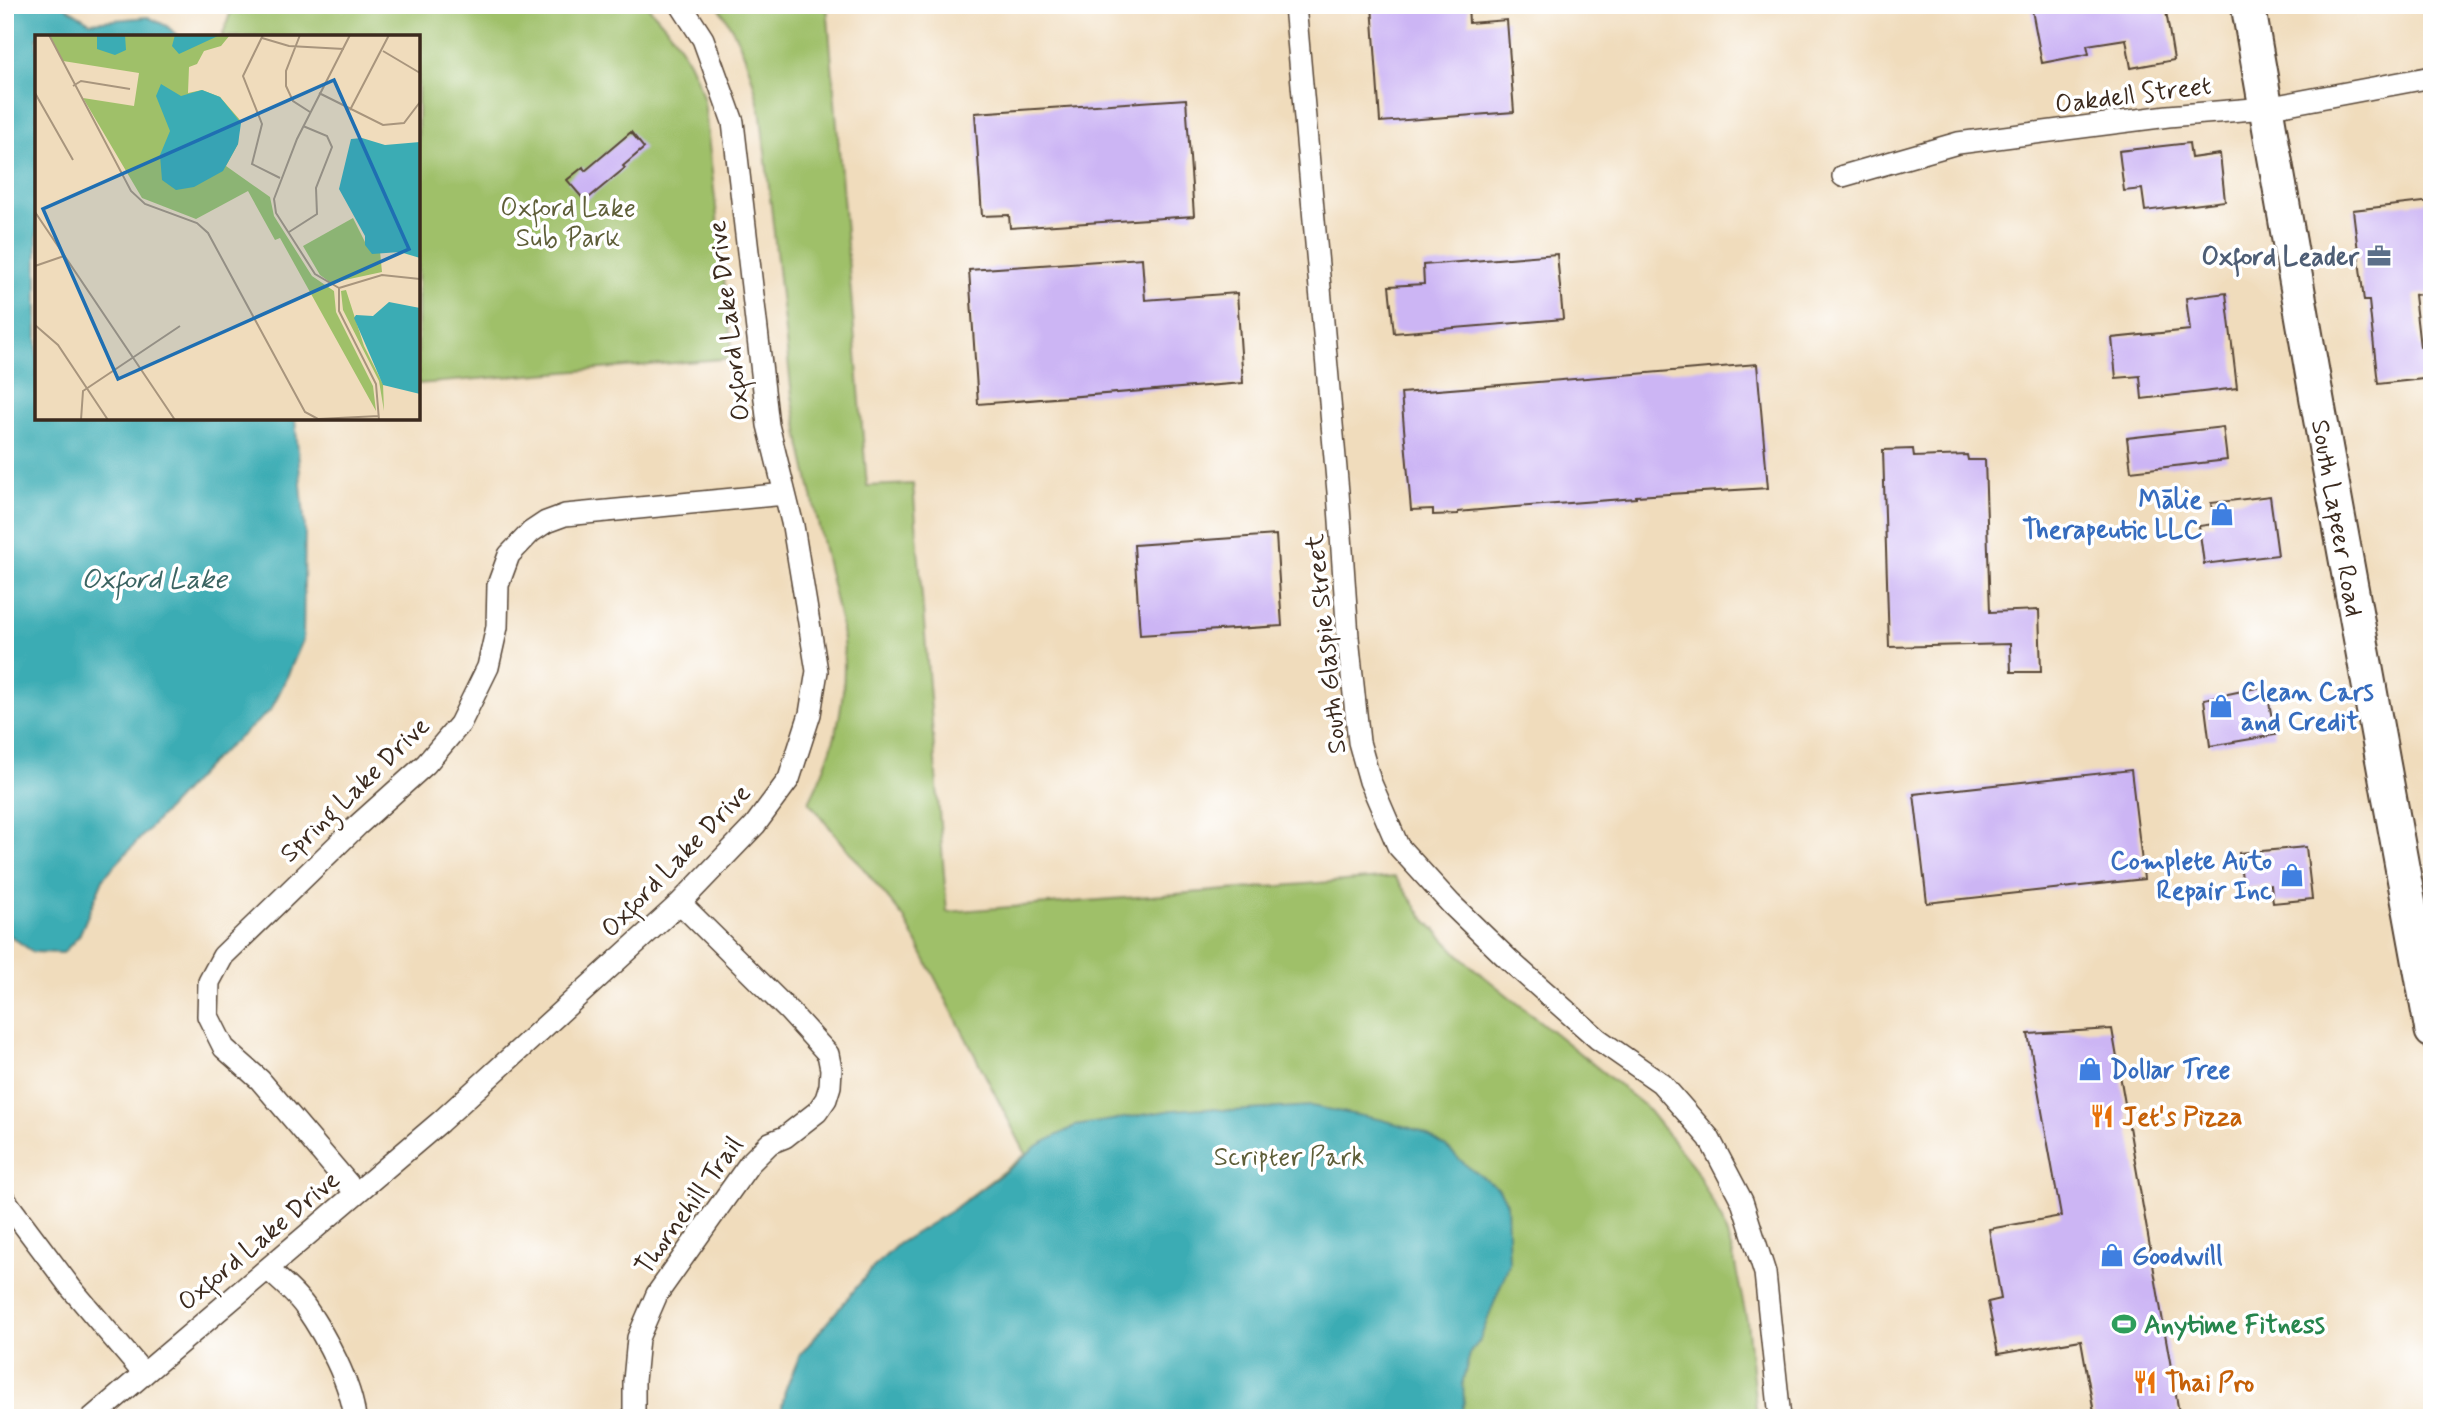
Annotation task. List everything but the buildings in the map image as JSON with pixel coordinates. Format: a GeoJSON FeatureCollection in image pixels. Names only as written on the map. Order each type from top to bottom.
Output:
{"type":"FeatureCollection","features":[{"type":"Feature","properties":{"kind":"main road","name":"South Lapeer Road"},"geometry":{"type":"LineString","coordinates":[[2248,5],[2432,1030]]}},
{"type":"Feature","properties":{"kind":"street","name":"Oxford Lake Drive"},"geometry":{"type":"LineString","coordinates":[[92,1418],[440,1122],[680,903],[755,825],[789,779],[810,714],[817,671],[793,526],[768,425],[733,122],[703,39],[681,5]]}},
{"type":"Feature","properties":{"kind":"street","name":"South Glaspie Street"},"geometry":{"type":"LineString","coordinates":[[1295,5],[1336,464],[1348,637],[1359,743],[1370,781],[1398,846],[1451,904],[1598,1039],[1661,1083],[1709,1138],[1742,1201],[1765,1273],[1780,1418]]}},
{"type":"Feature","properties":{"kind":"street","name":"Oakdell Street"},"geometry":{"type":"LineString","coordinates":[[1843,176],[1958,144],[2168,116],[2266,107],[2432,77]]}},
{"type":"Feature","properties":{"kind":"street","name":"Spring Lake Drive"},"geometry":{"type":"LineString","coordinates":[[356,1193],[260,1080],[224,1048],[208,1016],[209,982],[223,956],[358,825],[426,764],[460,724],[488,667],[497,627],[498,585],[501,575],[509,555],[531,532],[546,522],[565,516],[785,494]]}},
{"type":"Feature","properties":{"kind":"street","name":"Thornehill Trail"},"geometry":{"type":"LineString","coordinates":[[634,1418],[638,1338],[657,1294],[750,1163],[769,1143],[785,1137],[817,1112],[826,1100],[830,1086],[828,1054],[789,1011],[680,903]]}},
{"type":"Feature","properties":{"kind":"street"},"geometry":{"type":"LineString","coordinates":[[5,1200],[71,1288],[144,1374]]}},
{"type":"Feature","properties":{"kind":"street"},"geometry":{"type":"LineString","coordinates":[[268,1269],[305,1306],[334,1357],[353,1401],[355,1418]]}},
{"type":"Feature","properties":{"kind":"green space","name":"Oxford Lake Sub Park"},"geometry":{"type":"Polygon","coordinates":[[[233,5],[646,5],[682,49],[695,74],[704,101],[733,358],[420,384],[420,35],[223,35],[233,5]]]}},
{"type":"Feature","properties":{"kind":"green space","name":"Scripter Park"},"geometry":{"type":"Polygon","coordinates":[[[717,5],[827,5],[867,486],[913,484],[947,912],[1395,877],[1425,919],[1465,961],[1645,1106],[1694,1167],[1722,1220],[1733,1255],[1747,1321],[1757,1418],[780,1418],[785,1391],[800,1355],[872,1269],[898,1244],[951,1211],[1026,1154],[904,918],[809,802],[827,760],[839,718],[844,676],[842,629],[792,395],[761,116],[745,58],[717,5]]]}},
{"type":"Feature","properties":{"kind":"water","name":"Oxford Lake"},"geometry":{"type":"Polygon","coordinates":[[[5,5],[62,5],[90,22],[148,17],[167,26],[177,35],[35,35],[35,420],[295,420],[305,528],[303,640],[271,710],[212,761],[104,877],[79,936],[63,953],[33,952],[5,932],[5,5]]]}},
{"type":"Feature","properties":{"kind":"water"},"geometry":{"type":"Polygon","coordinates":[[[1311,1106],[1383,1120],[1420,1131],[1445,1146],[1499,1189],[1507,1203],[1509,1264],[1479,1342],[1471,1351],[1463,1381],[1464,1402],[1460,1418],[780,1418],[785,1391],[800,1355],[872,1269],[898,1244],[951,1211],[1035,1147],[1075,1126],[1173,1110],[1203,1108],[1233,1111],[1311,1106]]]}},
{"type":"Feature","properties":{"kind":"place","name":"Oxford Leader"},"geometry":{"type":"Point","coordinates":[2379,256]}},
{"type":"Feature","properties":{"kind":"place","name":"Mālie Therapeutic LLC"},"geometry":{"type":"Point","coordinates":[2222,514]}},
{"type":"Feature","properties":{"kind":"place","name":"Clean Cars and Credit"},"geometry":{"type":"Point","coordinates":[2221,706]}},
{"type":"Feature","properties":{"kind":"place","name":"Complete Auto Repair Inc"},"geometry":{"type":"Point","coordinates":[2292,875]}},
{"type":"Feature","properties":{"kind":"place","name":"Dollar Tree"},"geometry":{"type":"Point","coordinates":[2090,1069]}},
{"type":"Feature","properties":{"kind":"place","name":"Jet's Pizza"},"geometry":{"type":"Point","coordinates":[2102,1116]}},
{"type":"Feature","properties":{"kind":"place","name":"Goodwill"},"geometry":{"type":"Point","coordinates":[2112,1255]}},
{"type":"Feature","properties":{"kind":"place","name":"Anytime Fitness"},"geometry":{"type":"Point","coordinates":[2124,1324]}},
{"type":"Feature","properties":{"kind":"place","name":"Thai Pro"},"geometry":{"type":"Point","coordinates":[2145,1382]}}]}
